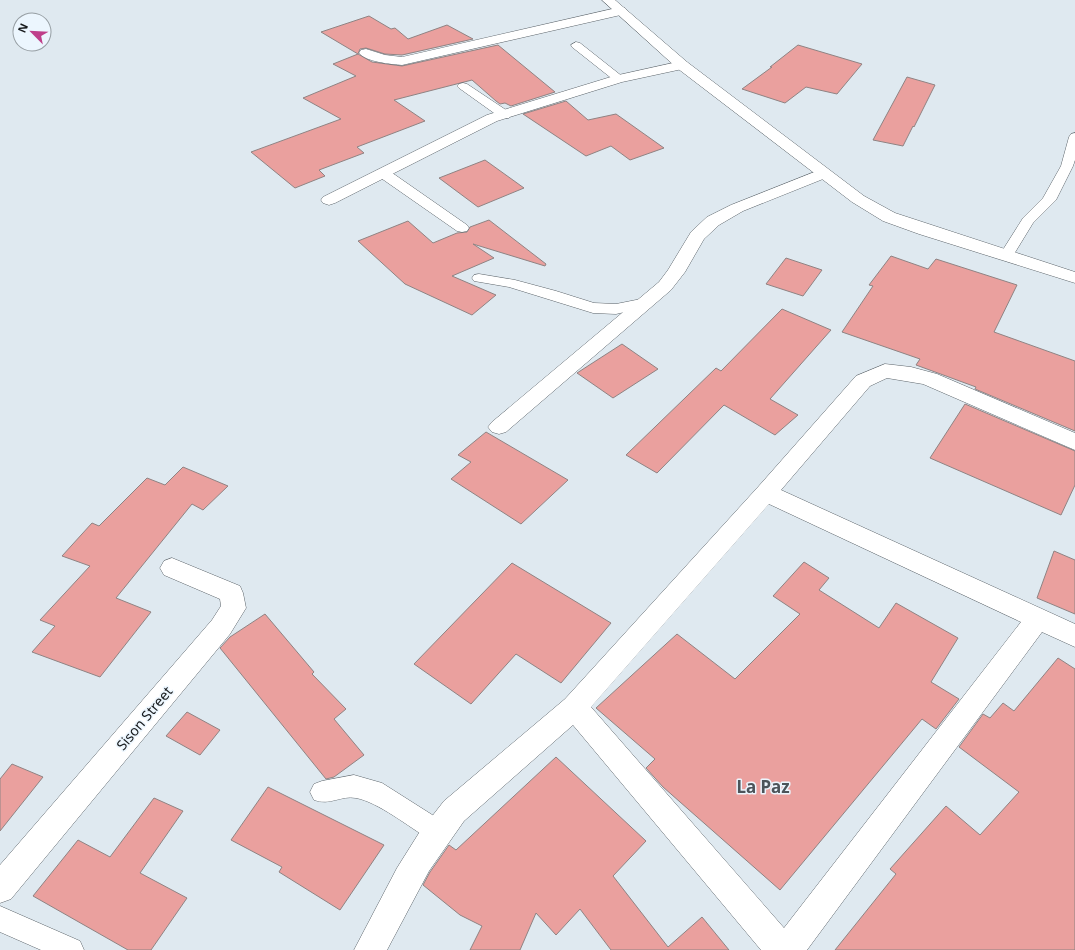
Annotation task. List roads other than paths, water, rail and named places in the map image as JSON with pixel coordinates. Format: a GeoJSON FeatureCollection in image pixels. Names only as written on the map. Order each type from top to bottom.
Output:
{"type":"FeatureCollection","features":[{"type":"Feature","properties":{"kind":"street"},"geometry":{"type":"LineString","coordinates":[[608,0],[682,65],[822,174],[858,199],[889,217],[1075,278]]}},
{"type":"Feature","properties":{"kind":"street"},"geometry":{"type":"LineString","coordinates":[[366,53],[383,59],[402,61],[512,38],[621,12]]}},
{"type":"Feature","properties":{"kind":"street"},"geometry":{"type":"LineString","coordinates":[[329,200],[474,126],[619,79],[682,65]]}},
{"type":"Feature","properties":{"kind":"street"},"geometry":{"type":"LineString","coordinates":[[499,427],[641,304],[665,286],[676,272],[697,236],[713,221],[737,208],[822,174]]}},
{"type":"Feature","properties":{"kind":"street"},"geometry":{"type":"LineString","coordinates":[[370,950],[415,865],[437,831],[454,811],[574,707],[766,493],[862,381],[885,371],[911,374],[930,379],[1075,442]]}},
{"type":"Feature","properties":{"kind":"street"},"geometry":{"type":"LineString","coordinates":[[766,493],[1037,620],[1075,636]]}},
{"type":"Feature","properties":{"kind":"street","name":"Sison Street"},"geometry":{"type":"LineString","coordinates":[[0,888],[221,627],[234,608],[231,592],[172,568]]}},
{"type":"Feature","properties":{"kind":"street"},"geometry":{"type":"LineString","coordinates":[[787,950],[1037,620]]}},
{"type":"Feature","properties":{"kind":"street"},"geometry":{"type":"LineString","coordinates":[[574,707],[782,950]]}},
{"type":"Feature","properties":{"kind":"lane"},"geometry":{"type":"LineString","coordinates":[[576,45],[619,79]]}},
{"type":"Feature","properties":{"kind":"lane"},"geometry":{"type":"LineString","coordinates":[[463,86],[505,115]]}},
{"type":"Feature","properties":{"kind":"lane"},"geometry":{"type":"LineString","coordinates":[[1006,256],[1028,221],[1049,200],[1067,166],[1075,137]]}},
{"type":"Feature","properties":{"kind":"lane"},"geometry":{"type":"LineString","coordinates":[[383,173],[462,228]]}},
{"type":"Feature","properties":{"kind":"lane"},"geometry":{"type":"LineString","coordinates":[[479,278],[510,283],[551,294],[593,308],[616,309],[641,304]]}},
{"type":"Feature","properties":{"kind":"lane"},"geometry":{"type":"LineString","coordinates":[[322,792],[354,786],[374,790],[437,831]]}},
{"type":"Feature","properties":{"kind":"lane"},"geometry":{"type":"LineString","coordinates":[[0,919],[71,950]]}},
{"type":"Feature","properties":{"kind":"district","name":"La Paz"},"geometry":{"type":"Point","coordinates":[763,786]}}]}
